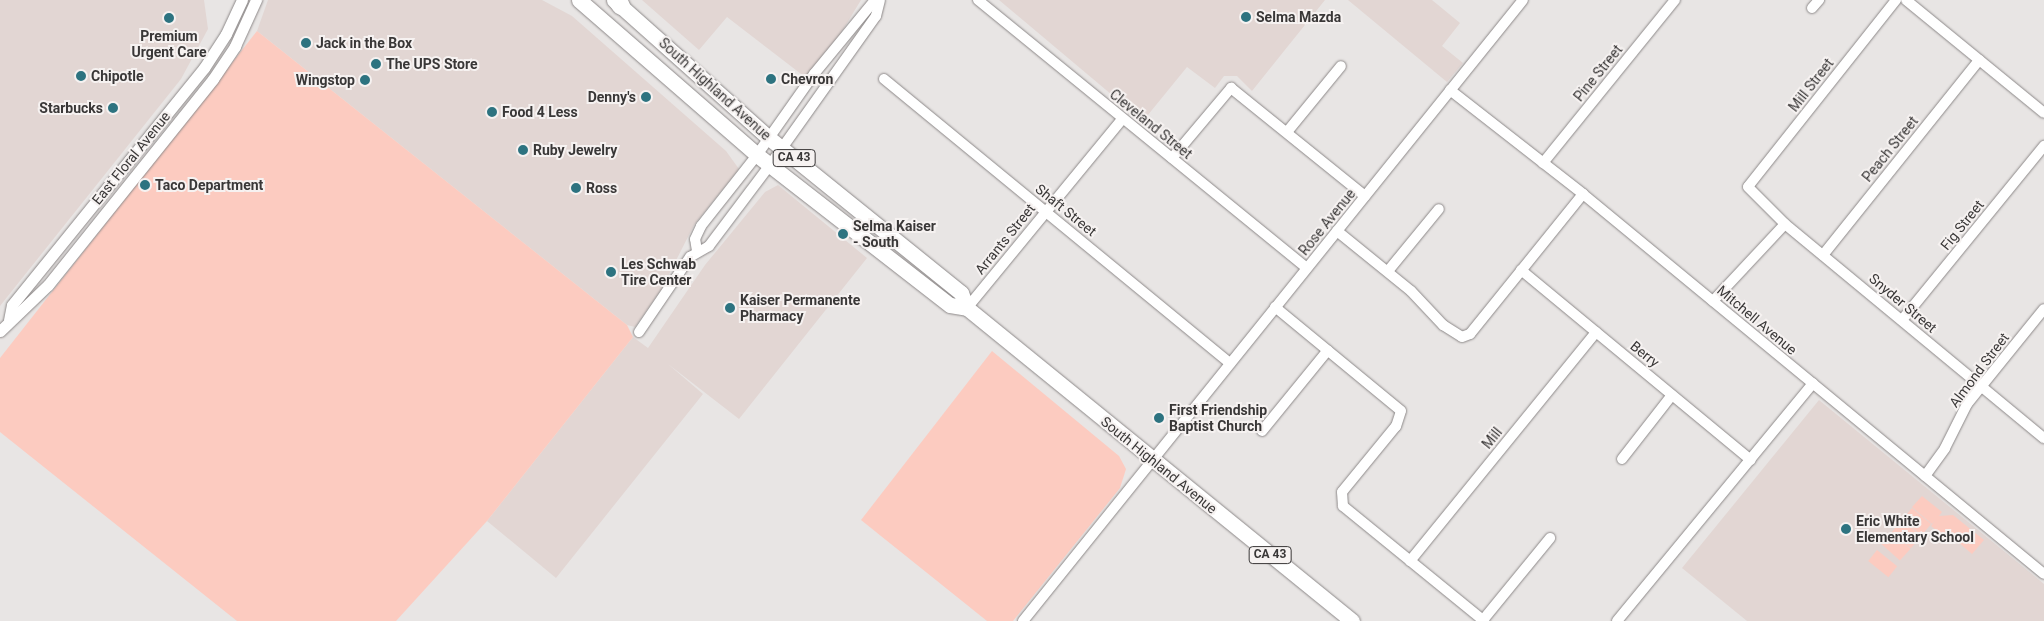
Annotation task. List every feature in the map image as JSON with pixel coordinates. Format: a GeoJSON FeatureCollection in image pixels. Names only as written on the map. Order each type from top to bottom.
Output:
{"type":"FeatureCollection","features":[{"type":"Feature","properties":{"kind":"main road","name":"South Highland Avenue"},"geometry":{"type":"LineString","coordinates":[[579,0],[770,165],[950,305],[967,308]]}},
{"type":"Feature","properties":{"kind":"main road","name":"South Highland Avenue"},"geometry":{"type":"LineString","coordinates":[[617,2],[769,138],[961,293],[967,308],[1151,460],[1352,621]]}},
{"type":"Feature","properties":{"kind":"street","name":"East Floral Avenue"},"geometry":{"type":"LineString","coordinates":[[9,320],[12,305],[204,68],[242,0]]}},
{"type":"Feature","properties":{"kind":"street","name":"East Floral Avenue"},"geometry":{"type":"LineString","coordinates":[[0,331],[9,320],[24,311],[48,285],[213,79],[235,46],[256,0]]}},
{"type":"Feature","properties":{"kind":"street"},"geometry":{"type":"LineString","coordinates":[[697,251],[695,239],[701,226],[758,155],[814,74],[875,0]]}},
{"type":"Feature","properties":{"kind":"street"},"geometry":{"type":"LineString","coordinates":[[639,332],[690,257],[697,251],[709,246],[770,165],[876,16],[880,0]]}},
{"type":"Feature","properties":{"kind":"street","name":"Cleveland Street"},"geometry":{"type":"LineString","coordinates":[[978,0],[1307,268]]}},
{"type":"Feature","properties":{"kind":"street","name":"Rose Avenue"},"geometry":{"type":"LineString","coordinates":[[1023,621],[1523,0]]}},
{"type":"Feature","properties":{"kind":"street","name":"Pine Street"},"geometry":{"type":"LineString","coordinates":[[1544,163],[1675,0]]}},
{"type":"Feature","properties":{"kind":"street","name":"Mill Street"},"geometry":{"type":"LineString","coordinates":[[1748,187],[1896,0]]}},
{"type":"Feature","properties":{"kind":"street"},"geometry":{"type":"LineString","coordinates":[[1906,0],[2044,113]]}},
{"type":"Feature","properties":{"kind":"street","name":"Peach Street"},"geometry":{"type":"LineString","coordinates":[[1823,255],[1979,60]]}},
{"type":"Feature","properties":{"kind":"street"},"geometry":{"type":"LineString","coordinates":[[1287,132],[1342,66]]}},
{"type":"Feature","properties":{"kind":"street","name":"Shaft Street"},"geometry":{"type":"LineString","coordinates":[[884,79],[1230,363]]}},
{"type":"Feature","properties":{"kind":"street"},"geometry":{"type":"LineString","coordinates":[[1172,158],[1231,88],[1365,196]]}},
{"type":"Feature","properties":{"kind":"street","name":"Mitchell Avenue"},"geometry":{"type":"LineString","coordinates":[[1450,90],[1583,194],[2044,574]]}},
{"type":"Feature","properties":{"kind":"street","name":"Arrants Street"},"geometry":{"type":"LineString","coordinates":[[967,308],[1122,119]]}},
{"type":"Feature","properties":{"kind":"street","name":"Fig Street"},"geometry":{"type":"LineString","coordinates":[[1902,320],[2044,146]]}},
{"type":"Feature","properties":{"kind":"street","name":"Snyder Street"},"geometry":{"type":"LineString","coordinates":[[1748,187],[1785,224],[2044,438]]}},
{"type":"Feature","properties":{"kind":"street"},"geometry":{"type":"LineString","coordinates":[[1337,230],[1388,271],[1444,325],[1462,338],[1470,334],[1583,194]]}},
{"type":"Feature","properties":{"kind":"street"},"geometry":{"type":"LineString","coordinates":[[1388,271],[1439,209]]}},
{"type":"Feature","properties":{"kind":"street"},"geometry":{"type":"LineString","coordinates":[[1713,301],[1785,224]]}},
{"type":"Feature","properties":{"kind":"street","name":"Berry"},"geometry":{"type":"LineString","coordinates":[[1521,270],[1751,460]]}},
{"type":"Feature","properties":{"kind":"street"},"geometry":{"type":"LineString","coordinates":[[1276,307],[1401,411],[1400,420],[1346,486],[1340,502],[1483,621],[1550,538]]}},
{"type":"Feature","properties":{"kind":"street","name":"Almond Street"},"geometry":{"type":"LineString","coordinates":[[1925,476],[1945,448],[1962,412],[2044,309]]}},
{"type":"Feature","properties":{"kind":"street","name":"Mill"},"geometry":{"type":"LineString","coordinates":[[1410,561],[1596,332]]}},
{"type":"Feature","properties":{"kind":"street"},"geometry":{"type":"LineString","coordinates":[[1262,431],[1328,350]]}},
{"type":"Feature","properties":{"kind":"street"},"geometry":{"type":"LineString","coordinates":[[1617,621],[1751,460],[1812,383]]}},
{"type":"Feature","properties":{"kind":"street"},"geometry":{"type":"LineString","coordinates":[[1622,459],[1672,395]]}},
{"type":"Feature","properties":{"kind":"shaded area"},"geometry":{"type":"Polygon","coordinates":[[[0,0],[204,0],[208,29],[181,79],[0,306],[0,0]]]}},
{"type":"Feature","properties":{"kind":"shaded area"},"geometry":{"type":"Polygon","coordinates":[[[268,0],[542,0],[572,16],[726,151],[739,169],[694,225],[661,290],[635,327],[627,325],[257,31],[268,0]]]}},
{"type":"Feature","properties":{"kind":"shaded area"},"geometry":{"type":"Polygon","coordinates":[[[642,0],[861,0],[841,33],[805,77],[727,17],[699,50],[642,0]]]}},
{"type":"Feature","properties":{"kind":"shaded area"},"geometry":{"type":"Polygon","coordinates":[[[999,0],[1325,0],[1252,91],[1237,76],[1224,76],[1215,88],[1187,67],[1143,121],[999,0]]]}},
{"type":"Feature","properties":{"kind":"shaded area"},"geometry":{"type":"Polygon","coordinates":[[[1348,0],[1432,0],[1460,23],[1442,46],[1463,63],[1447,82],[1348,0]]]}},
{"type":"Feature","properties":{"kind":"shaded area"},"geometry":{"type":"Polygon","coordinates":[[[257,31],[627,325],[633,337],[487,521],[396,621],[237,621],[0,432],[0,358],[257,31]]]}},
{"type":"Feature","properties":{"kind":"shaded area"},"geometry":{"type":"Polygon","coordinates":[[[778,185],[867,258],[739,419],[668,364],[703,394],[556,578],[487,521],[633,337],[648,348],[705,265],[765,192],[778,185]]]}},
{"type":"Feature","properties":{"kind":"shaded area"},"geometry":{"type":"Polygon","coordinates":[[[992,351],[1119,456],[1126,469],[1120,488],[1013,621],[987,621],[861,520],[992,351]]]}},
{"type":"Feature","properties":{"kind":"shaded area","name":"Eric White Elementary School"},"geometry":{"type":"Polygon","coordinates":[[[1819,400],[2044,584],[2044,621],[1747,621],[1682,568],[1819,400]]]}},
{"type":"Feature","properties":{"kind":"shaded area"},"geometry":{"type":"Polygon","coordinates":[[[1922,496],[1942,512],[1939,516],[1953,515],[1984,540],[1972,554],[1958,542],[1952,543],[1931,526],[1935,521],[1932,524],[1912,507],[1922,496]]]}},
{"type":"Feature","properties":{"kind":"shaded area"},"geometry":{"type":"Polygon","coordinates":[[[1912,508],[1931,524],[1922,536],[1902,519],[1912,508]]]}},
{"type":"Feature","properties":{"kind":"shaded area"},"geometry":{"type":"Polygon","coordinates":[[[1902,520],[1921,536],[1911,548],[1892,532],[1902,520]]]}},
{"type":"Feature","properties":{"kind":"shaded area"},"geometry":{"type":"Polygon","coordinates":[[[1892,532],[1911,549],[1900,561],[1881,544],[1892,532]]]}},
{"type":"Feature","properties":{"kind":"shaded area"},"geometry":{"type":"Polygon","coordinates":[[[1877,550],[1897,566],[1888,577],[1868,561],[1877,550]]]}},
{"type":"Feature","properties":{"kind":"place","name":"Selma Mazda"},"geometry":{"type":"Point","coordinates":[1246,17]}},
{"type":"Feature","properties":{"kind":"place","name":"Premium Urgent Care"},"geometry":{"type":"Point","coordinates":[169,18]}},
{"type":"Feature","properties":{"kind":"place","name":"Jack in the Box"},"geometry":{"type":"Point","coordinates":[306,43]}},
{"type":"Feature","properties":{"kind":"place","name":"The UPS Store"},"geometry":{"type":"Point","coordinates":[376,64]}},
{"type":"Feature","properties":{"kind":"place","name":"Chipotle"},"geometry":{"type":"Point","coordinates":[81,76]}},
{"type":"Feature","properties":{"kind":"place","name":"Chevron"},"geometry":{"type":"Point","coordinates":[771,79]}},
{"type":"Feature","properties":{"kind":"place","name":"Wingstop"},"geometry":{"type":"Point","coordinates":[365,80]}},
{"type":"Feature","properties":{"kind":"place","name":"Denny's"},"geometry":{"type":"Point","coordinates":[646,97]}},
{"type":"Feature","properties":{"kind":"place","name":"Starbucks"},"geometry":{"type":"Point","coordinates":[113,108]}},
{"type":"Feature","properties":{"kind":"place","name":"Food 4 Less"},"geometry":{"type":"Point","coordinates":[492,112]}},
{"type":"Feature","properties":{"kind":"place","name":"Ruby Jewelry"},"geometry":{"type":"Point","coordinates":[523,150]}},
{"type":"Feature","properties":{"kind":"place","name":"Taco Department"},"geometry":{"type":"Point","coordinates":[145,185]}},
{"type":"Feature","properties":{"kind":"place","name":"Ross"},"geometry":{"type":"Point","coordinates":[576,188]}},
{"type":"Feature","properties":{"kind":"place","name":"Selma Kaiser - South"},"geometry":{"type":"Point","coordinates":[843,234]}},
{"type":"Feature","properties":{"kind":"place","name":"Les Schwab Tire Center"},"geometry":{"type":"Point","coordinates":[611,272]}},
{"type":"Feature","properties":{"kind":"place","name":"Kaiser Permanente Pharmacy"},"geometry":{"type":"Point","coordinates":[730,308]}},
{"type":"Feature","properties":{"kind":"place","name":"First Friendship Baptist Church"},"geometry":{"type":"Point","coordinates":[1159,418]}},
{"type":"Feature","properties":{"kind":"place","name":"Eric White Elementary School"},"geometry":{"type":"Point","coordinates":[1846,529]}}]}
